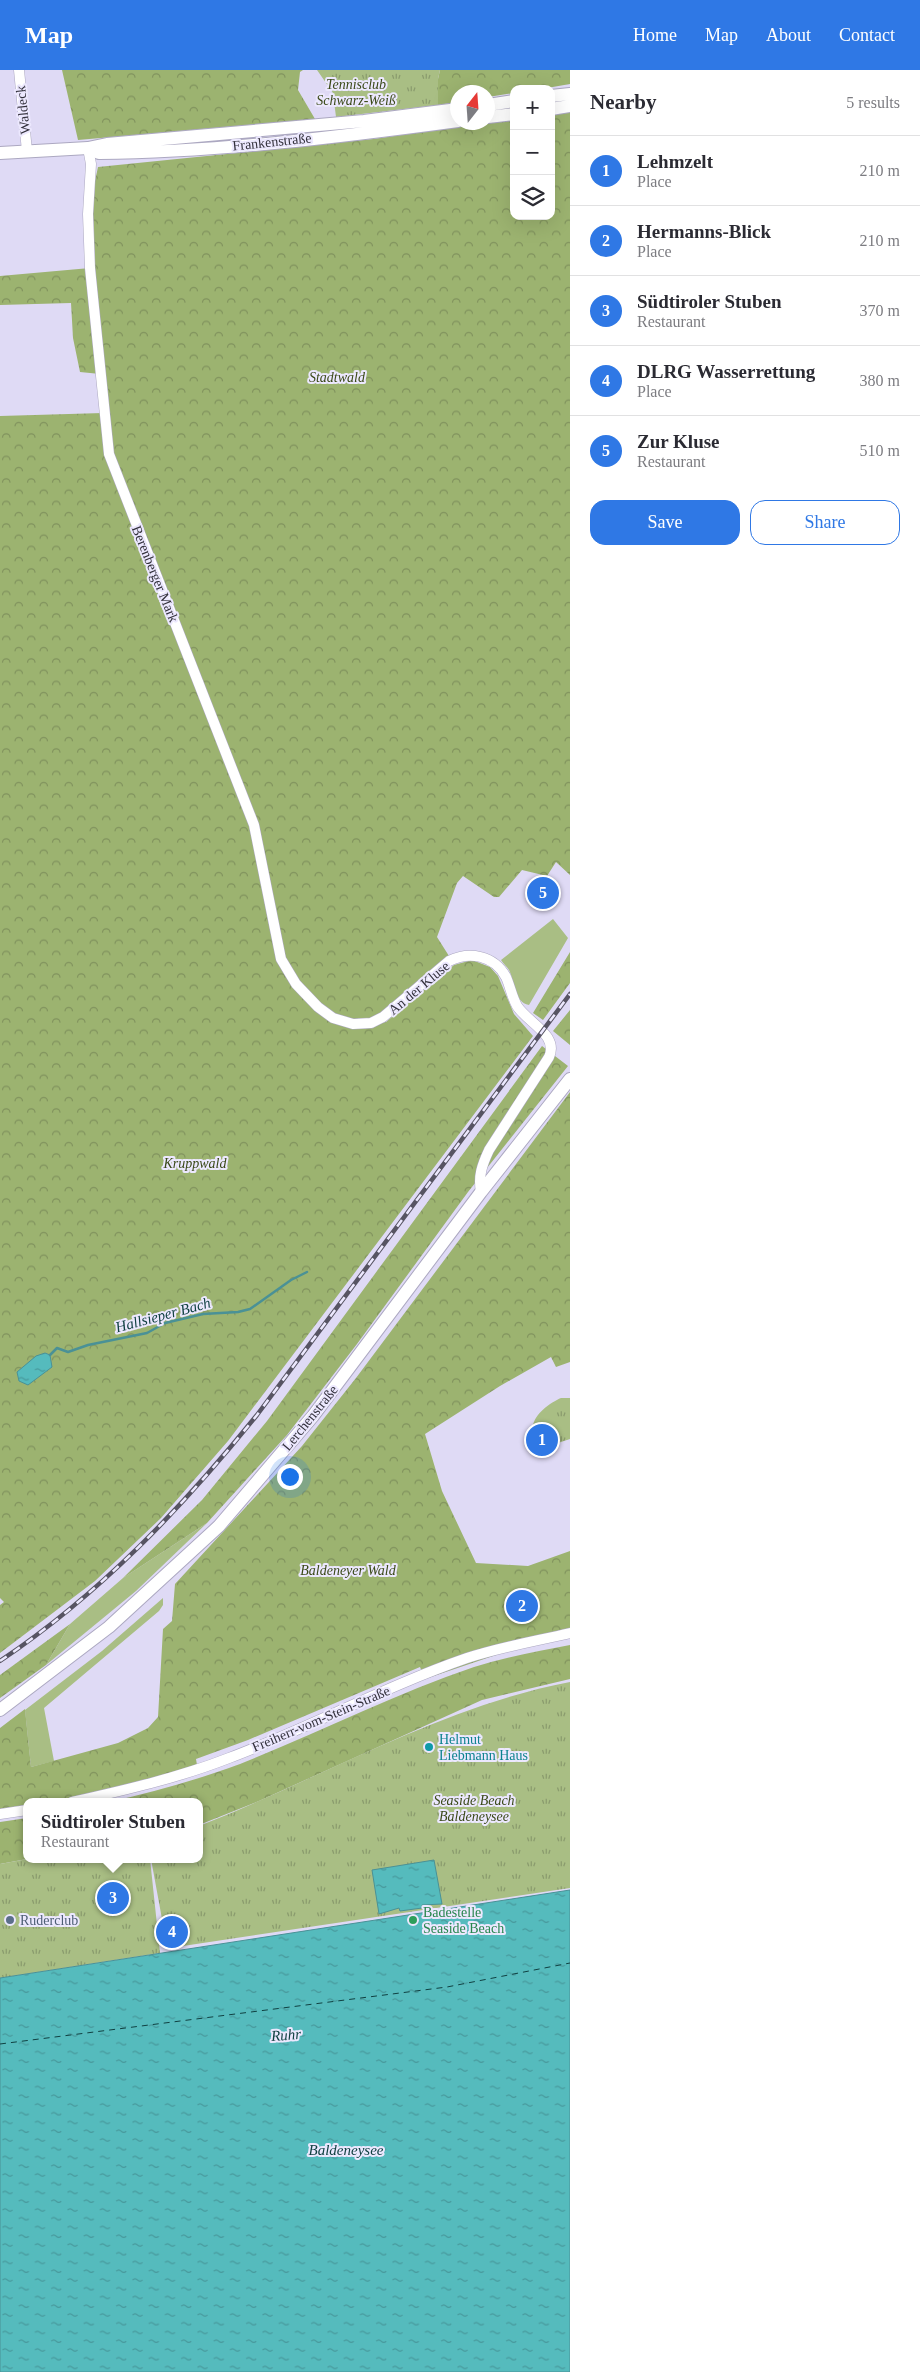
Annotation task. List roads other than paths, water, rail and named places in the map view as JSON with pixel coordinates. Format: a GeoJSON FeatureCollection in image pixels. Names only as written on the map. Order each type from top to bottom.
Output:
{"type":"FeatureCollection","features":[{"type":"Feature","properties":{"kind":"main road"},"geometry":{"type":"LineString","coordinates":[[555,96],[570,94]]}},
{"type":"Feature","properties":{"kind":"main road"},"geometry":{"type":"LineString","coordinates":[[495,104],[510,102]]}},
{"type":"Feature","properties":{"kind":"main road"},"geometry":{"type":"LineString","coordinates":[[555,108],[570,106]]}},
{"type":"Feature","properties":{"kind":"main road","name":"Frankenstraße"},"geometry":{"type":"LineString","coordinates":[[400,123],[450,111]]}},
{"type":"Feature","properties":{"kind":"main road"},"geometry":{"type":"LineString","coordinates":[[495,116],[510,114]]}},
{"type":"Feature","properties":{"kind":"main road","name":"Frankenstraße"},"geometry":{"type":"LineString","coordinates":[[0,153],[88,148],[99,153],[159,152],[400,123],[450,121]]}},
{"type":"Feature","properties":{"kind":"main road","name":"Lerchenstraße"},"geometry":{"type":"LineString","coordinates":[[0,1710],[109,1627],[219,1526],[313,1416],[481,1192],[570,1078]]}},
{"type":"Feature","properties":{"kind":"street","name":"Waldeck"},"geometry":{"type":"LineString","coordinates":[[19,70],[27,151]]}},
{"type":"Feature","properties":{"kind":"street","name":"Berenberger Mark"},"geometry":{"type":"LineString","coordinates":[[88,148],[91,164],[88,214],[90,268],[109,454],[254,825],[279,953],[296,984]]}},
{"type":"Feature","properties":{"kind":"street","name":"An der Kluse"},"geometry":{"type":"LineString","coordinates":[[296,984],[318,1007],[334,1018],[353,1024],[362,1024],[383,1018],[449,961],[458,956],[479,956],[498,966],[505,976],[516,1004],[527,1019],[550,1038],[553,1048],[489,1150],[482,1166],[479,1180],[481,1192]]}},
{"type":"Feature","properties":{"kind":"street","name":"Freiherr-vom-Stein-Straße"},"geometry":{"type":"LineString","coordinates":[[90,1798],[143,1786],[230,1758],[423,1675],[468,1658],[570,1633]]}},
{"type":"Feature","properties":{"kind":"street"},"geometry":{"type":"LineString","coordinates":[[0,1814],[23,1811]]}},
{"type":"Feature","properties":{"kind":"water"},"geometry":{"type":"Polygon","coordinates":[[[45,1353],[50,1355],[52,1367],[28,1385],[19,1381],[17,1372],[36,1356],[45,1353]]]}},
{"type":"Feature","properties":{"kind":"water"},"geometry":{"type":"Polygon","coordinates":[[[434,1860],[442,1904],[422,1905],[422,1908],[400,1911],[399,1908],[379,1914],[372,1870],[434,1860]]]}},
{"type":"Feature","properties":{"kind":"water","name":"Baldeneysee"},"geometry":{"type":"Polygon","coordinates":[[[570,1890],[570,2372],[0,2372],[0,1978],[570,1890]]]}},
{"type":"Feature","properties":{"kind":"waterway","name":"Hallsieper Bach"},"geometry":{"type":"LineString","coordinates":[[50,1355],[57,1348],[68,1352],[88,1345],[147,1333],[165,1323],[203,1314],[238,1312],[250,1309],[291,1280],[307,1272]]}},
{"type":"Feature","properties":{"kind":"railway"},"geometry":{"type":"LineString","coordinates":[[0,1661],[72,1607],[138,1548],[229,1450],[570,994]]}},
{"type":"Feature","properties":{"kind":"place","name":"Zur Kluse"},"geometry":{"type":"Point","coordinates":[543,893]}},
{"type":"Feature","properties":{"kind":"place","name":"Lehmzelt"},"geometry":{"type":"Point","coordinates":[542,1440]}},
{"type":"Feature","properties":{"kind":"place","name":"Hermanns-Blick"},"geometry":{"type":"Point","coordinates":[522,1606]}},
{"type":"Feature","properties":{"kind":"place","name":"Helmut Liebmann Haus"},"geometry":{"type":"Point","coordinates":[429,1747]}},
{"type":"Feature","properties":{"kind":"place","name":"Südtiroler Stuben"},"geometry":{"type":"Point","coordinates":[113,1898]}},
{"type":"Feature","properties":{"kind":"place","name":"Ruderclub"},"geometry":{"type":"Point","coordinates":[10,1920]}},
{"type":"Feature","properties":{"kind":"place","name":"Badestelle Seaside Beach"},"geometry":{"type":"Point","coordinates":[413,1920]}},
{"type":"Feature","properties":{"kind":"place","name":"DLRG Wasserrettung"},"geometry":{"type":"Point","coordinates":[172,1932]}},
{"type":"Feature","properties":{"kind":"park label","name":"Tennisclub Schwarz-Weiß"},"geometry":{"type":"Point","coordinates":[356,92]}},
{"type":"Feature","properties":{"kind":"park label","name":"Stadtwald"},"geometry":{"type":"Point","coordinates":[337,377]}},
{"type":"Feature","properties":{"kind":"park label","name":"Kruppwald"},"geometry":{"type":"Point","coordinates":[195,1163]}},
{"type":"Feature","properties":{"kind":"park label","name":"Baldeneyer Wald"},"geometry":{"type":"Point","coordinates":[348,1570]}},
{"type":"Feature","properties":{"kind":"park label","name":"Seaside Beach Baldeneysee"},"geometry":{"type":"Point","coordinates":[474,1808]}},
{"type":"Feature","properties":{"kind":"water label","name":"Ruhr"},"geometry":{"type":"Point","coordinates":[286,2035]}}]}
